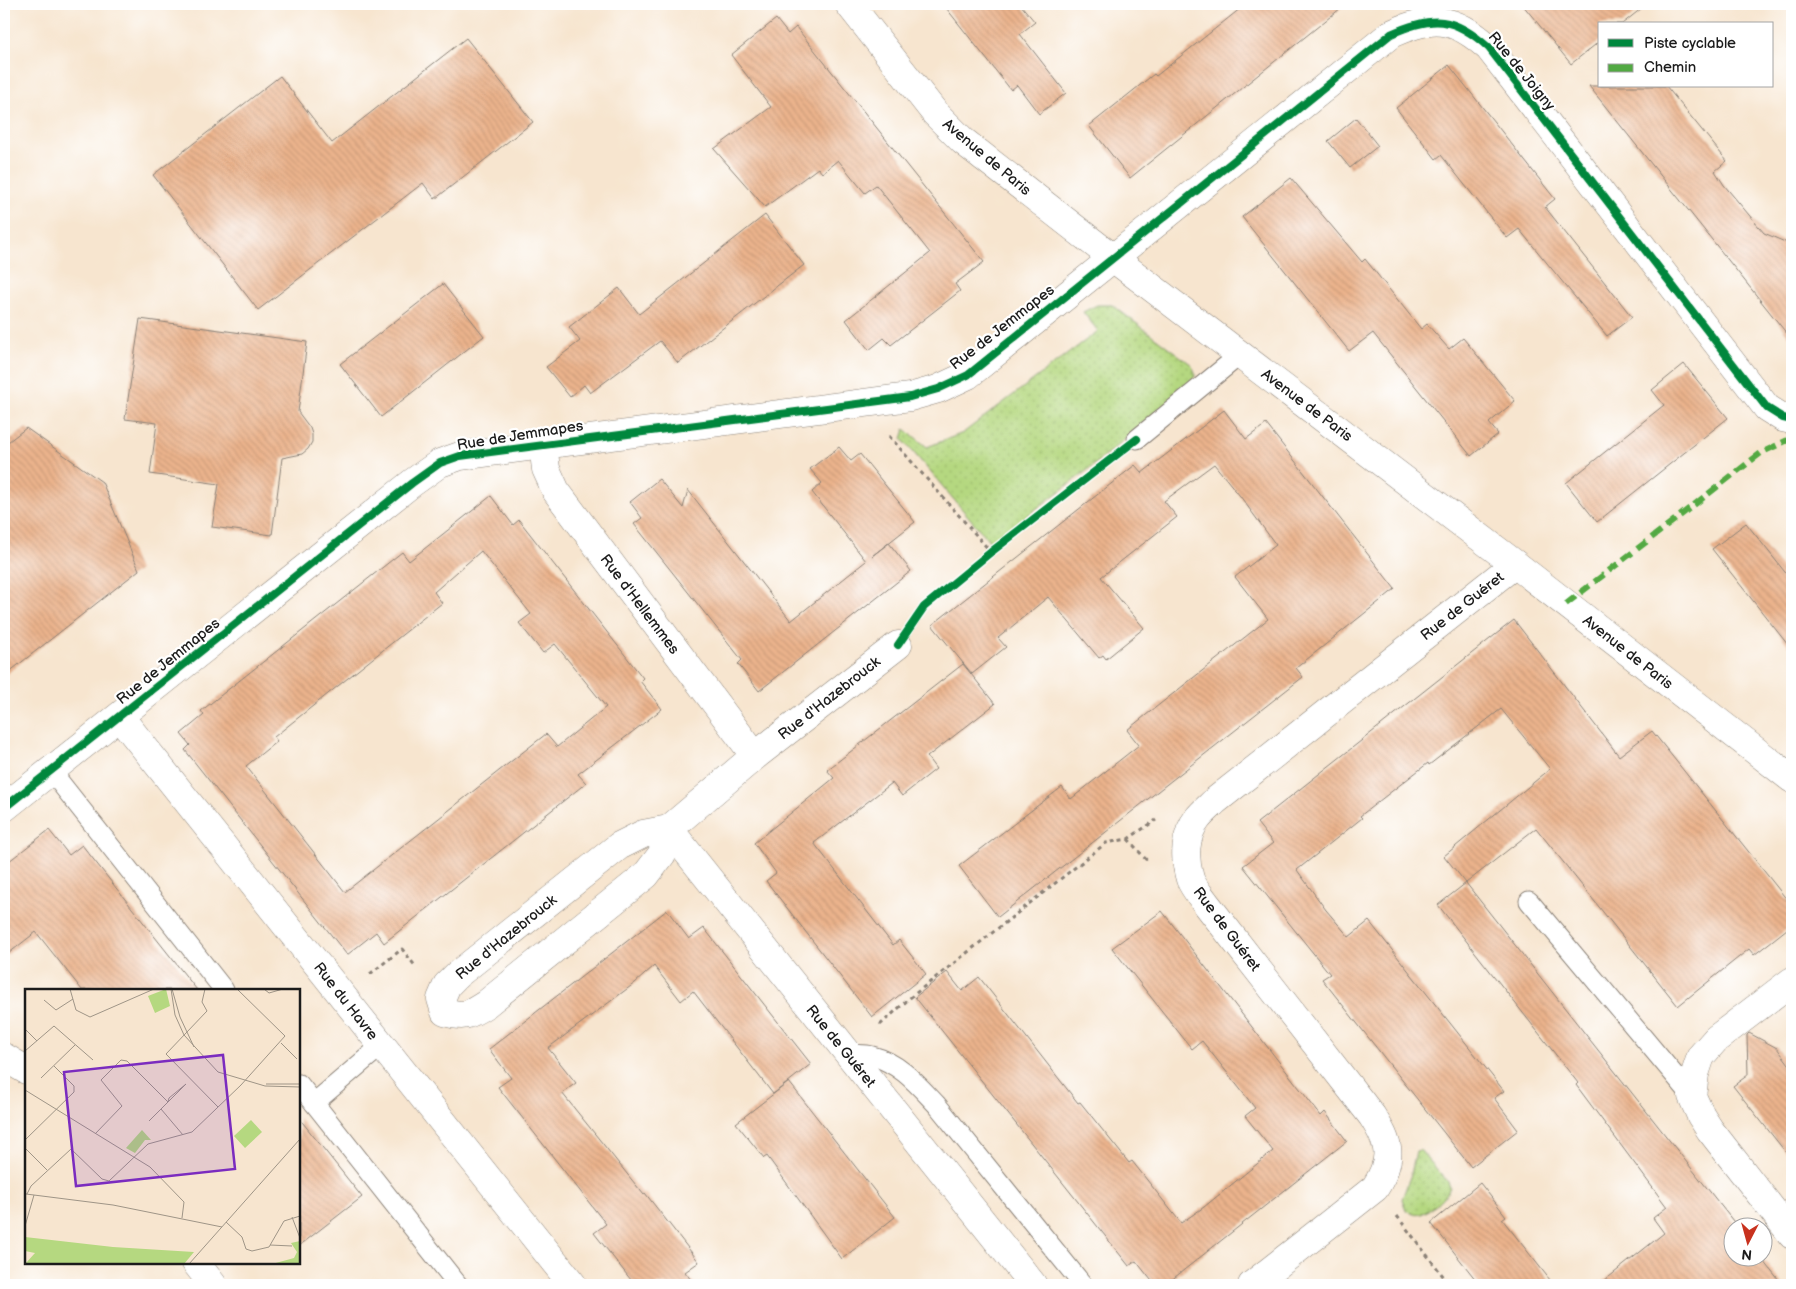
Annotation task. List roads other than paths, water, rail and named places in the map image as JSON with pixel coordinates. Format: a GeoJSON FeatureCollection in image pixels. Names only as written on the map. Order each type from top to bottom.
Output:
{"type":"FeatureCollection","features":[{"type":"Feature","properties":{"kind":"street","name":"Avenue de Paris"},"geometry":{"type":"LineString","coordinates":[[849,4],[949,128],[974,150],[1113,258],[1242,354],[1792,779]]}},
{"type":"Feature","properties":{"kind":"street","name":"Rue de Joigny"},"geometry":{"type":"LineString","coordinates":[[1113,258],[1391,34],[1414,24],[1434,21],[1455,24],[1475,36],[1489,48],[1766,408],[1783,418],[1792,420]]}},
{"type":"Feature","properties":{"kind":"street","name":"Rue de Jemmapes"},"geometry":{"type":"LineString","coordinates":[[4,808],[412,483],[440,463],[460,456],[910,397],[938,389],[968,375],[1113,258]]}},
{"type":"Feature","properties":{"kind":"street","name":"Rue d'Hellemmes"},"geometry":{"type":"LineString","coordinates":[[543,444],[546,469],[556,491],[755,756]]}},
{"type":"Feature","properties":{"kind":"street","name":"Rue de Guéret"},"geometry":{"type":"LineString","coordinates":[[1252,1285],[1375,1188],[1385,1172],[1388,1151],[1384,1135],[1372,1116],[1204,902],[1191,880],[1186,862],[1187,840],[1197,819],[1215,801],[1515,564]]}},
{"type":"Feature","properties":{"kind":"street","name":"Rue d'Hazebrouck"},"geometry":{"type":"LineString","coordinates":[[669,829],[662,854],[646,875],[472,1014],[458,1016],[445,1012],[441,999],[448,985],[457,975],[619,846],[643,834],[669,829],[755,756],[898,644]]}},
{"type":"Feature","properties":{"kind":"street","name":"Rue du Havre"},"geometry":{"type":"LineString","coordinates":[[120,717],[573,1285]]}},
{"type":"Feature","properties":{"kind":"street","name":"Rue de Guéret"},"geometry":{"type":"LineString","coordinates":[[669,829],[1033,1285]]}},
{"type":"Feature","properties":{"kind":"street"},"geometry":{"type":"LineString","coordinates":[[1792,981],[1716,1039],[1701,1056],[1695,1074],[1692,1096],[1700,1116],[1710,1130],[1792,1235]]}},
{"type":"Feature","properties":{"kind":"street"},"geometry":{"type":"LineString","coordinates":[[4,1057],[25,1069]]}},
{"type":"Feature","properties":{"kind":"street"},"geometry":{"type":"LineString","coordinates":[[197,1264],[213,1285]]}},
{"type":"Feature","properties":{"kind":"lane"},"geometry":{"type":"LineString","coordinates":[[1137,439],[1242,354]]}},
{"type":"Feature","properties":{"kind":"lane"},"geometry":{"type":"LineString","coordinates":[[51,771],[223,989]]}},
{"type":"Feature","properties":{"kind":"lane"},"geometry":{"type":"LineString","coordinates":[[1529,900],[1692,1096]]}},
{"type":"Feature","properties":{"kind":"lane"},"geometry":{"type":"LineString","coordinates":[[314,1103],[381,1046]]}},
{"type":"Feature","properties":{"kind":"lane"},"geometry":{"type":"LineString","coordinates":[[848,1054],[871,1056],[895,1065],[914,1080],[937,1105],[1083,1285]]}},
{"type":"Feature","properties":{"kind":"lane"},"geometry":{"type":"LineString","coordinates":[[300,1085],[458,1285]]}}]}
